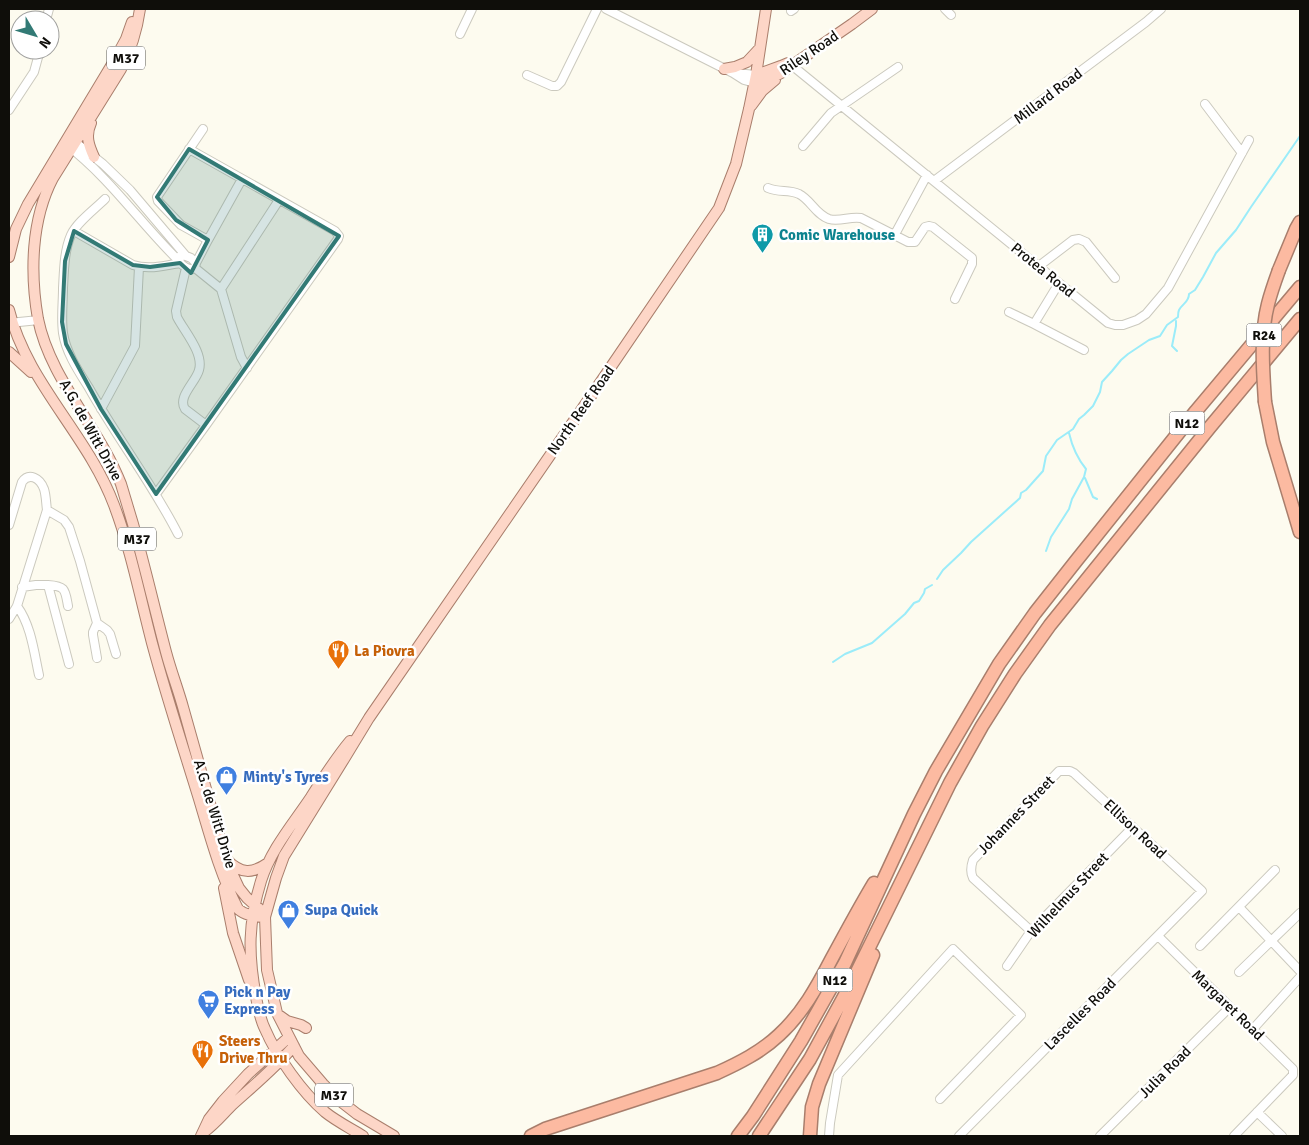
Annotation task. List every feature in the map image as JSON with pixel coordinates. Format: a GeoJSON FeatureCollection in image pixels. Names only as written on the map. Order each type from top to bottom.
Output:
{"type":"FeatureCollection","features":[{"type":"Feature","properties":{"kind":"highway","name":"R24"},"geometry":{"type":"LineString","coordinates":[[1300,222],[1279,270],[1267,305],[1263,360],[1265,402],[1273,442],[1300,532]]}},
{"type":"Feature","properties":{"kind":"highway","name":"N12"},"geometry":{"type":"LineString","coordinates":[[738,1136],[801,1041],[835,981],[936,771],[970,711],[1000,664],[1035,613],[1196,411],[1300,287]]}},
{"type":"Feature","properties":{"kind":"highway","name":"N12"},"geometry":{"type":"LineString","coordinates":[[759,1136],[815,1050],[852,982],[950,782],[1015,674],[1050,625],[1300,319]]}},
{"type":"Feature","properties":{"kind":"highway"},"geometry":{"type":"LineString","coordinates":[[534,1135],[717,1073],[757,1052],[779,1035],[801,1012],[914,814]]}},
{"type":"Feature","properties":{"kind":"highway"},"geometry":{"type":"LineString","coordinates":[[810,1136],[812,1107],[819,1084],[917,848]]}},
{"type":"Feature","properties":{"kind":"main road","name":"A.G. de Witt Drive"},"geometry":{"type":"LineString","coordinates":[[135,9],[122,46],[49,185],[38,222],[34,284],[39,320],[54,363],[110,460],[121,485],[145,568],[222,872],[238,909],[242,913],[252,916]]}},
{"type":"Feature","properties":{"kind":"main road","name":"A.G. de Witt Drive"},"geometry":{"type":"LineString","coordinates":[[9,257],[22,215],[34,194],[117,77],[129,54],[138,24],[140,9]]}},
{"type":"Feature","properties":{"kind":"main road","name":"North Reef Road"},"geometry":{"type":"LineString","coordinates":[[265,916],[284,856],[368,719],[719,208],[736,164],[749,109],[766,9]]}},
{"type":"Feature","properties":{"kind":"main road","name":"Riley Road"},"geometry":{"type":"LineString","coordinates":[[755,79],[766,81],[781,73],[790,64],[872,9]]}},
{"type":"Feature","properties":{"kind":"main road"},"geometry":{"type":"LineString","coordinates":[[728,70],[747,62],[760,48]]}},
{"type":"Feature","properties":{"kind":"main road","name":"Riley Road"},"geometry":{"type":"LineString","coordinates":[[755,79],[790,64]]}},
{"type":"Feature","properties":{"kind":"main road"},"geometry":{"type":"LineString","coordinates":[[749,109],[762,91],[781,73]]}},
{"type":"Feature","properties":{"kind":"main road"},"geometry":{"type":"LineString","coordinates":[[94,157],[89,147],[88,134],[89,127],[100,102]]}},
{"type":"Feature","properties":{"kind":"main road","name":"A.G. de Witt Drive"},"geometry":{"type":"LineString","coordinates":[[9,310],[10,322],[18,340],[41,381],[90,458],[114,504],[127,545],[157,659],[226,860],[240,888],[265,916]]}},
{"type":"Feature","properties":{"kind":"main road"},"geometry":{"type":"LineString","coordinates":[[9,352],[41,381]]}},
{"type":"Feature","properties":{"kind":"main road"},"geometry":{"type":"LineString","coordinates":[[127,545],[137,541]]}},
{"type":"Feature","properties":{"kind":"main road"},"geometry":{"type":"LineString","coordinates":[[134,571],[145,568]]}},
{"type":"Feature","properties":{"kind":"main road","name":"North Reef Road"},"geometry":{"type":"LineString","coordinates":[[254,905],[261,879],[285,832],[330,766],[368,719]]}},
{"type":"Feature","properties":{"kind":"main road"},"geometry":{"type":"LineString","coordinates":[[226,860],[235,867],[247,871],[258,869],[269,862]]}},
{"type":"Feature","properties":{"kind":"main road"},"geometry":{"type":"LineString","coordinates":[[222,872],[233,933],[260,1014]]}},
{"type":"Feature","properties":{"kind":"main road","name":"M37"},"geometry":{"type":"LineString","coordinates":[[254,905],[250,946],[253,980],[265,1029],[282,1060],[304,1090],[325,1112],[363,1136]]}},
{"type":"Feature","properties":{"kind":"main road"},"geometry":{"type":"LineString","coordinates":[[252,916],[265,916]]}},
{"type":"Feature","properties":{"kind":"main road","name":"M37"},"geometry":{"type":"LineString","coordinates":[[265,916],[267,970],[271,991],[277,1014],[291,1042],[306,1064],[340,1100],[357,1114],[394,1136]]}},
{"type":"Feature","properties":{"kind":"main road"},"geometry":{"type":"LineString","coordinates":[[277,1014],[288,1021],[306,1028]]}},
{"type":"Feature","properties":{"kind":"main road"},"geometry":{"type":"LineString","coordinates":[[201,1135],[209,1119],[248,1074],[275,1049],[291,1042]]}},
{"type":"Feature","properties":{"kind":"main road"},"geometry":{"type":"LineString","coordinates":[[201,1135],[282,1060],[291,1042]]}},
{"type":"Feature","properties":{"kind":"street"},"geometry":{"type":"LineString","coordinates":[[460,34],[472,9]]}},
{"type":"Feature","properties":{"kind":"street"},"geometry":{"type":"LineString","coordinates":[[527,74],[552,86],[557,86],[561,82],[597,9]]}},
{"type":"Feature","properties":{"kind":"street"},"geometry":{"type":"LineString","coordinates":[[606,9],[728,70],[755,79]]}},
{"type":"Feature","properties":{"kind":"street","name":"Millard Road"},"geometry":{"type":"LineString","coordinates":[[934,181],[1161,9]]}},
{"type":"Feature","properties":{"kind":"street"},"geometry":{"type":"LineString","coordinates":[[9,110],[34,72],[37,60]]}},
{"type":"Feature","properties":{"kind":"street","name":"Protea Road"},"geometry":{"type":"LineString","coordinates":[[790,64],[1108,323],[1115,325],[1123,325],[1137,320],[1146,314],[1168,288],[1249,140]]}},
{"type":"Feature","properties":{"kind":"street"},"geometry":{"type":"LineString","coordinates":[[803,146],[831,113],[898,67]]}},
{"type":"Feature","properties":{"kind":"street"},"geometry":{"type":"LineString","coordinates":[[1205,104],[1242,153]]}},
{"type":"Feature","properties":{"kind":"street"},"geometry":{"type":"LineString","coordinates":[[203,129],[157,197],[158,201],[176,220],[208,240]]}},
{"type":"Feature","properties":{"kind":"street"},"geometry":{"type":"LineString","coordinates":[[70,143],[94,157],[130,190],[186,256]]}},
{"type":"Feature","properties":{"kind":"street"},"geometry":{"type":"LineString","coordinates":[[70,143],[154,236],[182,264],[191,269],[196,265],[242,179]]}},
{"type":"Feature","properties":{"kind":"street"},"geometry":{"type":"LineString","coordinates":[[156,494],[339,236],[336,232],[189,149]]}},
{"type":"Feature","properties":{"kind":"street"},"geometry":{"type":"LineString","coordinates":[[894,236],[927,175]]}},
{"type":"Feature","properties":{"kind":"street"},"geometry":{"type":"LineString","coordinates":[[768,188],[774,191],[800,194],[821,215],[830,219],[861,218],[911,243],[917,239],[925,226],[933,227],[970,256],[973,261],[954,298]]}},
{"type":"Feature","properties":{"kind":"street"},"geometry":{"type":"LineString","coordinates":[[105,199],[74,231],[69,244],[63,274],[63,334],[73,359],[101,409],[156,494],[178,534]]}},
{"type":"Feature","properties":{"kind":"street"},"geometry":{"type":"LineString","coordinates":[[221,289],[279,200]]}},
{"type":"Feature","properties":{"kind":"street"},"geometry":{"type":"LineString","coordinates":[[154,236],[163,228]]}},
{"type":"Feature","properties":{"kind":"street"},"geometry":{"type":"LineString","coordinates":[[74,231],[139,267],[182,264]]}},
{"type":"Feature","properties":{"kind":"street"},"geometry":{"type":"LineString","coordinates":[[1039,266],[1073,240],[1079,239],[1086,242],[1115,278]]}},
{"type":"Feature","properties":{"kind":"street"},"geometry":{"type":"LineString","coordinates":[[206,425],[182,405],[184,396],[200,367],[196,349],[176,311],[182,264],[181,255],[191,258],[221,289],[242,361],[247,368]]}},
{"type":"Feature","properties":{"kind":"street"},"geometry":{"type":"LineString","coordinates":[[101,409],[135,346],[139,267]]}},
{"type":"Feature","properties":{"kind":"street"},"geometry":{"type":"LineString","coordinates":[[1034,324],[1059,283]]}},
{"type":"Feature","properties":{"kind":"street"},"geometry":{"type":"LineString","coordinates":[[1009,312],[1084,350]]}},
{"type":"Feature","properties":{"kind":"street"},"geometry":{"type":"LineString","coordinates":[[10,322],[39,320]]}},
{"type":"Feature","properties":{"kind":"street"},"geometry":{"type":"LineString","coordinates":[[9,525],[22,482],[30,476],[36,478],[44,489],[46,510],[17,606],[9,619]]}},
{"type":"Feature","properties":{"kind":"street"},"geometry":{"type":"LineString","coordinates":[[46,510],[64,520],[69,527],[97,623],[110,634],[116,654]]}},
{"type":"Feature","properties":{"kind":"street"},"geometry":{"type":"LineString","coordinates":[[22,587],[36,585],[59,586],[66,591],[68,606]]}},
{"type":"Feature","properties":{"kind":"street"},"geometry":{"type":"LineString","coordinates":[[48,585],[69,664]]}},
{"type":"Feature","properties":{"kind":"street"},"geometry":{"type":"LineString","coordinates":[[17,606],[27,624],[39,675]]}},
{"type":"Feature","properties":{"kind":"street"},"geometry":{"type":"LineString","coordinates":[[97,623],[93,632],[97,658]]}},
{"type":"Feature","properties":{"kind":"street","name":"Ellison Road"},"geometry":{"type":"LineString","coordinates":[[1066,770],[1074,773],[1202,892]]}},
{"type":"Feature","properties":{"kind":"street","name":"Johannes Street"},"geometry":{"type":"LineString","coordinates":[[1031,931],[973,878],[971,865],[973,860],[1057,773],[1066,770]]}},
{"type":"Feature","properties":{"kind":"street","name":"Wilhelmus Street"},"geometry":{"type":"LineString","coordinates":[[1008,966],[1031,931],[1133,827]]}},
{"type":"Feature","properties":{"kind":"street"},"geometry":{"type":"LineString","coordinates":[[1200,946],[1275,870]]}},
{"type":"Feature","properties":{"kind":"street","name":"Lascelles Road"},"geometry":{"type":"LineString","coordinates":[[959,1136],[1202,892]]}},
{"type":"Feature","properties":{"kind":"street"},"geometry":{"type":"LineString","coordinates":[[1239,907],[1300,971]]}},
{"type":"Feature","properties":{"kind":"street"},"geometry":{"type":"LineString","coordinates":[[1239,972],[1300,913]]}},
{"type":"Feature","properties":{"kind":"street","name":"Margaret Road"},"geometry":{"type":"LineString","coordinates":[[1158,936],[1293,1068],[1293,1075],[1257,1112]]}},
{"type":"Feature","properties":{"kind":"street"},"geometry":{"type":"LineString","coordinates":[[829,1136],[838,1075],[954,949],[1020,1015],[940,1099]]}},
{"type":"Feature","properties":{"kind":"street"},"geometry":{"type":"LineString","coordinates":[[1253,1029],[1300,976]]}},
{"type":"Feature","properties":{"kind":"street","name":"Julia Road"},"geometry":{"type":"LineString","coordinates":[[1100,1136],[1230,1007]]}},
{"type":"Feature","properties":{"kind":"street"},"geometry":{"type":"LineString","coordinates":[[1234,1136],[1257,1112],[1282,1136]]}},
{"type":"Feature","properties":{"kind":"highlighted area"},"geometry":{"type":"Polygon","coordinates":[[[189,149],[339,236],[156,494],[101,409],[66,344],[62,322],[65,261],[74,231],[133,265],[150,267],[180,263],[191,273],[208,240],[176,220],[157,197],[189,149]]]}},
{"type":"Feature","properties":{"kind":"waterway"},"geometry":{"type":"LineString","coordinates":[[937,579],[943,570],[971,542],[1020,498],[1021,493],[1043,471],[1046,456],[1057,440],[1073,429],[1079,419],[1093,406],[1100,392],[1102,382],[1121,360],[1149,340],[1160,336],[1167,325],[1178,317],[1179,310],[1187,301],[1189,294],[1195,290],[1216,253],[1236,230],[1300,136]]}},
{"type":"Feature","properties":{"kind":"waterway"},"geometry":{"type":"LineString","coordinates":[[1176,321],[1172,346],[1177,351]]}},
{"type":"Feature","properties":{"kind":"waterway"},"geometry":{"type":"LineString","coordinates":[[1046,551],[1051,537],[1069,509],[1086,469],[1075,452],[1069,433]]}},
{"type":"Feature","properties":{"kind":"waterway"},"geometry":{"type":"LineString","coordinates":[[1085,478],[1093,497],[1097,499]]}},
{"type":"Feature","properties":{"kind":"waterway"},"geometry":{"type":"LineString","coordinates":[[833,662],[845,654],[872,643],[905,614],[914,603],[919,601],[925,589],[932,585]]}},
{"type":"Feature","properties":{"kind":"place","name":"Comic Warehouse"},"geometry":{"type":"Point","coordinates":[763,254]}},
{"type":"Feature","properties":{"kind":"place","name":"La Piovra"},"geometry":{"type":"Point","coordinates":[338,670]}},
{"type":"Feature","properties":{"kind":"place","name":"Minty's Tyres"},"geometry":{"type":"Point","coordinates":[227,796]}},
{"type":"Feature","properties":{"kind":"place","name":"Supa Quick"},"geometry":{"type":"Point","coordinates":[289,929]}},
{"type":"Feature","properties":{"kind":"place","name":"Pick n Pay Express"},"geometry":{"type":"Point","coordinates":[208,1020]}},
{"type":"Feature","properties":{"kind":"place","name":"Steers Drive Thru"},"geometry":{"type":"Point","coordinates":[203,1069]}}]}
